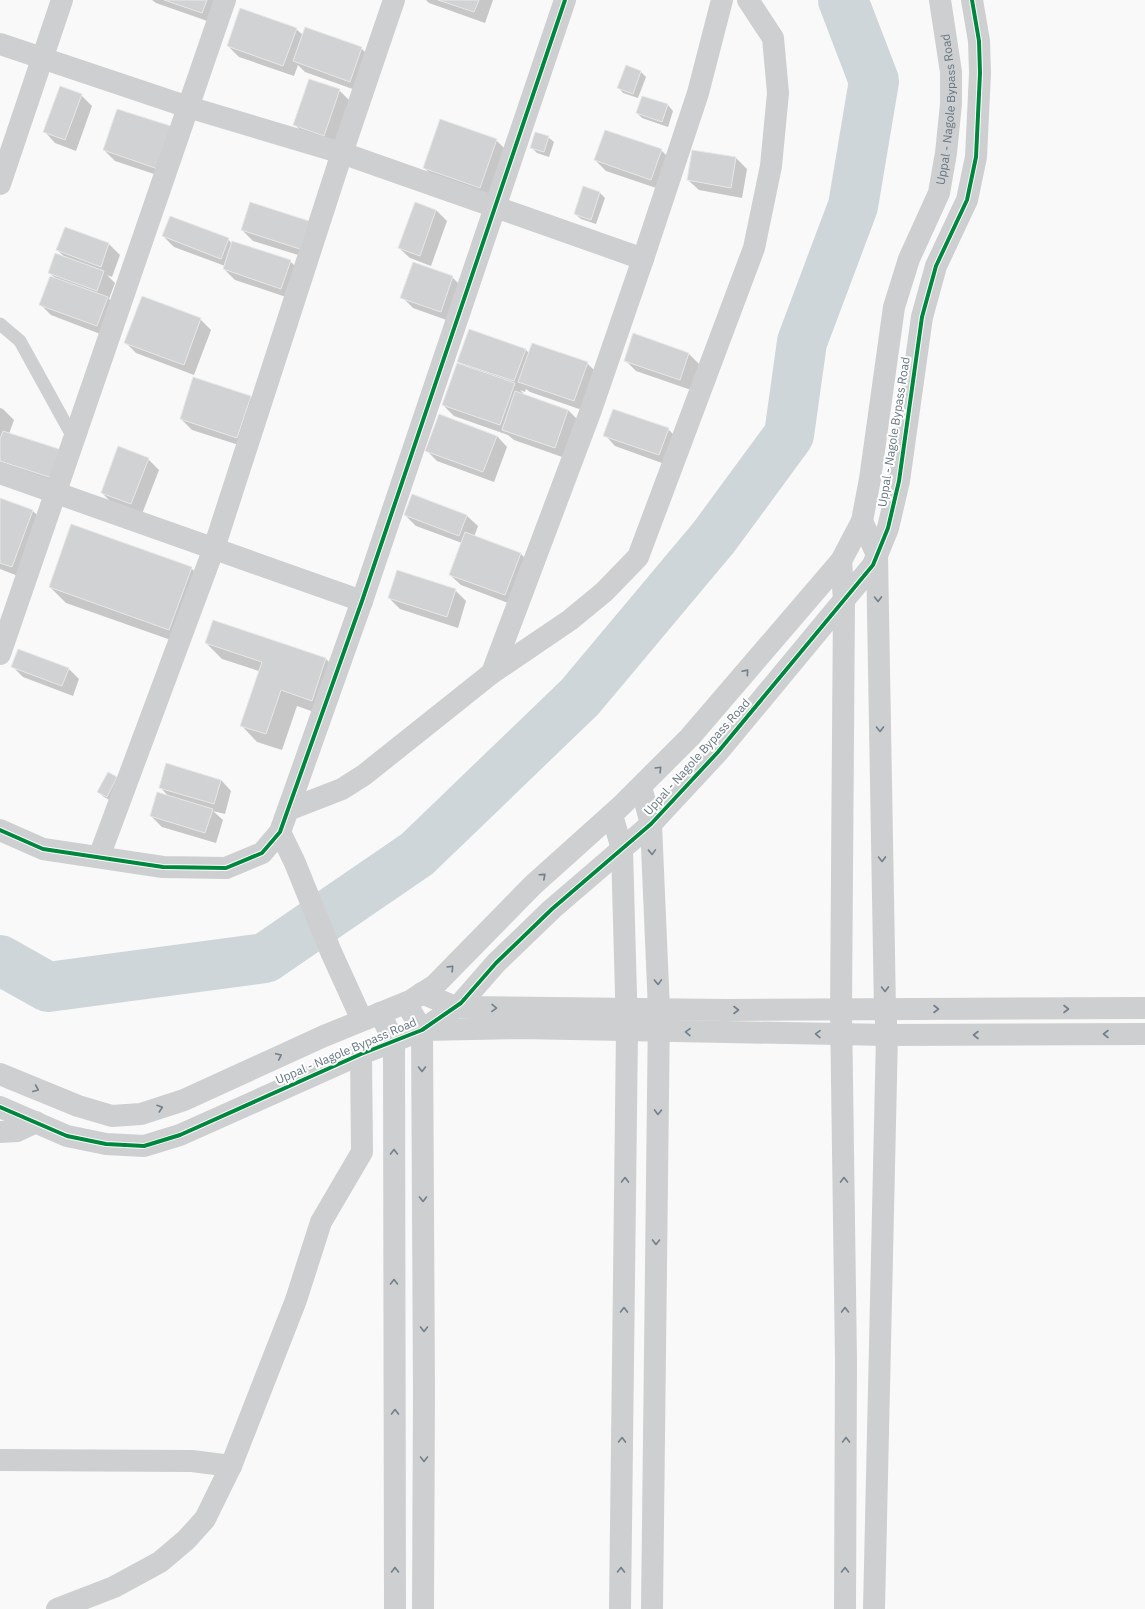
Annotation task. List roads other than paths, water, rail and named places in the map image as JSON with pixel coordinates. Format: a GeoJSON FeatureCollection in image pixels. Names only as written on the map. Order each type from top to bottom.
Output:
{"type":"FeatureCollection","features":[{"type":"Feature","properties":{"kind":"street"},"geometry":{"type":"LineString","coordinates":[[0,184],[62,0]]}},
{"type":"Feature","properties":{"kind":"street"},"geometry":{"type":"LineString","coordinates":[[1,649],[226,0]]}},
{"type":"Feature","properties":{"kind":"street"},"geometry":{"type":"LineString","coordinates":[[99,857],[214,548],[342,153],[394,0]]}},
{"type":"Feature","properties":{"kind":"street"},"geometry":{"type":"LineString","coordinates":[[0,830],[43,849],[163,867],[226,868],[262,853],[280,832],[362,601],[565,0]]}},
{"type":"Feature","properties":{"kind":"street"},"geometry":{"type":"LineString","coordinates":[[492,673],[591,410],[643,259],[698,93],[722,0]]}},
{"type":"Feature","properties":{"kind":"street"},"geometry":{"type":"LineString","coordinates":[[288,810],[342,789],[364,775],[492,673],[570,620],[598,597],[638,556],[754,248],[771,166],[778,93],[773,38],[748,0]]}},
{"type":"Feature","properties":{"kind":"street","name":"Uppal - Nagole Bypass Road"},"geometry":{"type":"LineString","coordinates":[[0,1074],[78,1106],[112,1116],[141,1114],[184,1100],[414,998],[435,985],[533,885],[612,815],[690,737],[841,561],[862,521],[870,479],[894,307],[909,259],[939,193],[946,153],[951,104],[951,72],[940,0]]}},
{"type":"Feature","properties":{"kind":"street","name":"Uppal - Nagole Bypass Road"},"geometry":{"type":"LineString","coordinates":[[0,1107],[67,1136],[106,1144],[144,1146],[180,1134],[361,1054],[422,1030],[461,1003],[496,963],[552,909],[651,824],[718,752],[873,565],[888,528],[899,481],[922,317],[936,266],[966,200],[976,157],[980,73],[979,41],[972,0]]}},
{"type":"Feature","properties":{"kind":"street"},"geometry":{"type":"LineString","coordinates":[[0,44],[188,107],[342,153],[643,259]]}},
{"type":"Feature","properties":{"kind":"street"},"geometry":{"type":"LineString","coordinates":[[0,473],[362,601]]}},
{"type":"Feature","properties":{"kind":"street"},"geometry":{"type":"LineString","coordinates":[[862,521],[877,555],[885,1010],[887,1035],[874,1609]]}},
{"type":"Feature","properties":{"kind":"street"},"geometry":{"type":"LineString","coordinates":[[841,561],[844,600],[841,1010],[846,1361],[845,1609]]}},
{"type":"Feature","properties":{"kind":"street"},"geometry":{"type":"LineString","coordinates":[[641,786],[651,824],[659,1010],[652,1609]]}},
{"type":"Feature","properties":{"kind":"street"},"geometry":{"type":"LineString","coordinates":[[612,815],[622,849],[626,1020],[620,1609]]}},
{"type":"Feature","properties":{"kind":"street"},"geometry":{"type":"LineString","coordinates":[[280,832],[295,863],[331,952],[371,1017],[394,1042],[395,1609]]}},
{"type":"Feature","properties":{"kind":"street"},"geometry":{"type":"LineString","coordinates":[[423,1609],[424,1390],[422,1030],[414,998],[455,1007],[626,1020],[659,1031],[887,1035],[1145,1034]]}},
{"type":"Feature","properties":{"kind":"street"},"geometry":{"type":"LineString","coordinates":[[422,1030],[520,1028],[626,1020],[659,1010],[1145,1008]]}},
{"type":"Feature","properties":{"kind":"street"},"geometry":{"type":"LineString","coordinates":[[57,1609],[114,1587],[160,1562],[186,1540],[205,1519],[231,1466],[296,1300],[321,1222],[362,1152],[361,1054]]}},
{"type":"Feature","properties":{"kind":"street"},"geometry":{"type":"LineString","coordinates":[[0,1132],[17,1131],[36,1122]]}},
{"type":"Feature","properties":{"kind":"street"},"geometry":{"type":"LineString","coordinates":[[0,1460],[192,1462],[231,1466]]}},
{"type":"Feature","properties":{"kind":"lane"},"geometry":{"type":"LineString","coordinates":[[0,324],[20,341],[74,439]]}},
{"type":"Feature","properties":{"kind":"waterway"},"geometry":{"type":"LineString","coordinates":[[0,960],[48,987],[265,958],[417,854],[580,697],[714,537],[789,435],[802,342],[853,206],[874,81],[843,0]]}}]}
